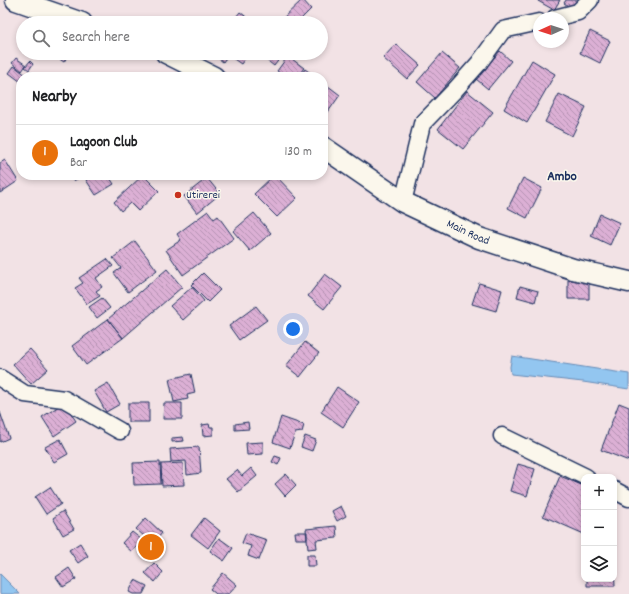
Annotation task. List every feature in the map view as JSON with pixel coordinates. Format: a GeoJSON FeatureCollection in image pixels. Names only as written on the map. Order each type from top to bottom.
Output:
{"type":"FeatureCollection","features":[{"type":"Feature","properties":{"kind":"main road"},"geometry":{"type":"LineString","coordinates":[[16,0],[62,16]]}},
{"type":"Feature","properties":{"kind":"main road"},"geometry":{"type":"LineString","coordinates":[[180,60],[204,72]]}},
{"type":"Feature","properties":{"kind":"main road","name":"Main Road"},"geometry":{"type":"LineString","coordinates":[[328,150],[403,202],[479,238],[573,269],[629,282]]}},
{"type":"Feature","properties":{"kind":"street"},"geometry":{"type":"LineString","coordinates":[[569,14],[578,12],[590,0]]}},
{"type":"Feature","properties":{"kind":"street"},"geometry":{"type":"LineString","coordinates":[[403,202],[422,124],[454,92],[479,63],[503,30],[533,23]]}},
{"type":"Feature","properties":{"kind":"street"},"geometry":{"type":"LineString","coordinates":[[0,378],[25,394],[64,399],[120,431]]}},
{"type":"Feature","properties":{"kind":"street"},"geometry":{"type":"LineString","coordinates":[[502,436],[581,475]]}},
{"type":"Feature","properties":{"kind":"street"},"geometry":{"type":"LineString","coordinates":[[617,492],[629,498]]}},
{"type":"Feature","properties":{"kind":"water"},"geometry":{"type":"Polygon","coordinates":[[[512,356],[629,374],[629,389],[511,374],[510,367],[512,356]]]}},
{"type":"Feature","properties":{"kind":"water"},"geometry":{"type":"Polygon","coordinates":[[[0,574],[20,594],[0,594],[0,574]]]}},
{"type":"Feature","properties":{"kind":"building"},"geometry":{"type":"Polygon","coordinates":[[[302,0],[311,9],[304,16],[285,16],[302,0]]]}},
{"type":"Feature","properties":{"kind":"building"},"geometry":{"type":"Polygon","coordinates":[[[538,0],[560,0],[554,10],[538,0]]]}},
{"type":"Feature","properties":{"kind":"building"},"geometry":{"type":"Polygon","coordinates":[[[566,0],[582,0],[575,11],[564,3],[566,0]]]}},
{"type":"Feature","properties":{"kind":"building"},"geometry":{"type":"Polygon","coordinates":[[[240,12],[245,16],[237,16],[240,12]]]}},
{"type":"Feature","properties":{"kind":"building"},"geometry":{"type":"Polygon","coordinates":[[[590,31],[610,41],[600,63],[580,53],[590,31]]]}},
{"type":"Feature","properties":{"kind":"building"},"geometry":{"type":"Polygon","coordinates":[[[396,44],[420,65],[407,79],[383,58],[396,44]]]}},
{"type":"Feature","properties":{"kind":"building"},"geometry":{"type":"Polygon","coordinates":[[[500,51],[511,61],[488,89],[476,79],[500,51]]]}},
{"type":"Feature","properties":{"kind":"building"},"geometry":{"type":"Polygon","coordinates":[[[442,53],[460,68],[435,98],[417,82],[442,53]]]}},
{"type":"Feature","properties":{"kind":"building"},"geometry":{"type":"Polygon","coordinates":[[[16,58],[16,60],[19,60],[26,65],[22,71],[12,63],[16,58]]]}},
{"type":"Feature","properties":{"kind":"building"},"geometry":{"type":"Polygon","coordinates":[[[235,60],[244,60],[241,64],[235,60]]]}},
{"type":"Feature","properties":{"kind":"building"},"geometry":{"type":"Polygon","coordinates":[[[266,60],[279,60],[274,66],[266,60]]]}},
{"type":"Feature","properties":{"kind":"building"},"geometry":{"type":"Polygon","coordinates":[[[285,60],[293,60],[304,68],[301,72],[277,71],[285,60]]]}},
{"type":"Feature","properties":{"kind":"building"},"geometry":{"type":"Polygon","coordinates":[[[532,60],[555,74],[527,123],[504,109],[532,60]]]}},
{"type":"Feature","properties":{"kind":"building"},"geometry":{"type":"Polygon","coordinates":[[[30,61],[33,64],[29,70],[25,67],[30,61]]]}},
{"type":"Feature","properties":{"kind":"building"},"geometry":{"type":"Polygon","coordinates":[[[14,66],[22,72],[16,72],[16,78],[9,73],[14,66]]]}},
{"type":"Feature","properties":{"kind":"building"},"geometry":{"type":"Polygon","coordinates":[[[328,86],[340,95],[328,112],[328,86]]]}},
{"type":"Feature","properties":{"kind":"building"},"geometry":{"type":"Polygon","coordinates":[[[467,91],[493,112],[463,149],[438,129],[467,91]]]}},
{"type":"Feature","properties":{"kind":"building"},"geometry":{"type":"Polygon","coordinates":[[[559,94],[586,107],[572,136],[545,122],[559,94]]]}},
{"type":"Feature","properties":{"kind":"building"},"geometry":{"type":"Polygon","coordinates":[[[5,160],[18,181],[0,193],[0,163],[5,160]]]}},
{"type":"Feature","properties":{"kind":"building"},"geometry":{"type":"Polygon","coordinates":[[[523,178],[542,188],[527,218],[508,208],[523,178]]]}},
{"type":"Feature","properties":{"kind":"building"},"geometry":{"type":"Polygon","coordinates":[[[86,180],[111,180],[114,184],[96,195],[86,180]]]}},
{"type":"Feature","properties":{"kind":"building"},"geometry":{"type":"Polygon","coordinates":[[[138,180],[148,180],[159,191],[138,211],[130,203],[121,211],[114,202],[138,180]]]}},
{"type":"Feature","properties":{"kind":"building"},"geometry":{"type":"Polygon","coordinates":[[[204,180],[209,180],[220,194],[197,213],[184,196],[204,180]]]}},
{"type":"Feature","properties":{"kind":"building"},"geometry":{"type":"Polygon","coordinates":[[[269,180],[280,180],[297,198],[277,217],[254,194],[269,180]]]}},
{"type":"Feature","properties":{"kind":"building"},"geometry":{"type":"Polygon","coordinates":[[[208,211],[214,219],[218,216],[234,238],[183,275],[166,250],[181,240],[177,234],[208,211]]]}},
{"type":"Feature","properties":{"kind":"building"},"geometry":{"type":"Polygon","coordinates":[[[254,213],[271,233],[250,251],[233,231],[254,213]]]}},
{"type":"Feature","properties":{"kind":"building"},"geometry":{"type":"Polygon","coordinates":[[[600,214],[620,223],[610,245],[591,236],[600,214]]]}},
{"type":"Feature","properties":{"kind":"building"},"geometry":{"type":"Polygon","coordinates":[[[135,241],[157,270],[128,292],[114,273],[121,268],[113,258],[135,241]]]}},
{"type":"Feature","properties":{"kind":"building"},"geometry":{"type":"Polygon","coordinates":[[[107,259],[113,266],[96,278],[102,287],[96,291],[100,296],[87,304],[75,288],[83,283],[79,278],[107,259]]]}},
{"type":"Feature","properties":{"kind":"building"},"geometry":{"type":"Polygon","coordinates":[[[167,269],[182,287],[123,338],[108,319],[167,269]]]}},
{"type":"Feature","properties":{"kind":"building"},"geometry":{"type":"Polygon","coordinates":[[[203,273],[220,290],[208,302],[191,285],[203,273]]]}},
{"type":"Feature","properties":{"kind":"building"},"geometry":{"type":"Polygon","coordinates":[[[325,274],[342,287],[324,309],[308,296],[325,274]]]}},
{"type":"Feature","properties":{"kind":"building"},"geometry":{"type":"Polygon","coordinates":[[[568,280],[589,280],[589,299],[568,299],[568,280]]]}},
{"type":"Feature","properties":{"kind":"building"},"geometry":{"type":"Polygon","coordinates":[[[479,283],[502,290],[496,311],[472,304],[479,283]]]}},
{"type":"Feature","properties":{"kind":"building"},"geometry":{"type":"Polygon","coordinates":[[[520,286],[538,291],[535,302],[517,297],[520,286]]]}},
{"type":"Feature","properties":{"kind":"building"},"geometry":{"type":"Polygon","coordinates":[[[192,287],[204,301],[183,320],[170,306],[192,287]]]}},
{"type":"Feature","properties":{"kind":"building"},"geometry":{"type":"Polygon","coordinates":[[[102,298],[110,308],[97,318],[89,307],[102,298]]]}},
{"type":"Feature","properties":{"kind":"building"},"geometry":{"type":"Polygon","coordinates":[[[256,306],[267,320],[239,340],[229,326],[256,306]]]}},
{"type":"Feature","properties":{"kind":"building"},"geometry":{"type":"Polygon","coordinates":[[[108,319],[123,338],[86,365],[72,346],[108,319]]]}},
{"type":"Feature","properties":{"kind":"building"},"geometry":{"type":"Polygon","coordinates":[[[305,342],[319,353],[300,377],[286,366],[305,342]]]}},
{"type":"Feature","properties":{"kind":"building"},"geometry":{"type":"Polygon","coordinates":[[[30,349],[48,369],[31,384],[13,364],[30,349]]]}},
{"type":"Feature","properties":{"kind":"building"},"geometry":{"type":"Polygon","coordinates":[[[191,374],[195,393],[187,395],[188,399],[174,402],[169,379],[191,374]]]}},
{"type":"Feature","properties":{"kind":"building"},"geometry":{"type":"Polygon","coordinates":[[[108,383],[120,404],[106,412],[94,391],[108,383]]]}},
{"type":"Feature","properties":{"kind":"building"},"geometry":{"type":"Polygon","coordinates":[[[337,387],[359,402],[343,427],[321,412],[337,387]]]}},
{"type":"Feature","properties":{"kind":"building"},"geometry":{"type":"Polygon","coordinates":[[[64,403],[76,421],[54,436],[42,417],[64,403]]]}},
{"type":"Feature","properties":{"kind":"building"},"geometry":{"type":"Polygon","coordinates":[[[128,403],[149,403],[149,422],[128,422],[128,403]]]}},
{"type":"Feature","properties":{"kind":"building"},"geometry":{"type":"Polygon","coordinates":[[[164,403],[182,403],[182,419],[163,419],[164,403]]]}},
{"type":"Feature","properties":{"kind":"building"},"geometry":{"type":"Polygon","coordinates":[[[619,403],[629,407],[629,461],[601,450],[619,403]]]}},
{"type":"Feature","properties":{"kind":"building"},"geometry":{"type":"Polygon","coordinates":[[[0,412],[9,438],[0,442],[0,412]]]}},
{"type":"Feature","properties":{"kind":"building"},"geometry":{"type":"Polygon","coordinates":[[[281,417],[304,425],[302,432],[295,433],[290,448],[273,442],[281,417]]]}},
{"type":"Feature","properties":{"kind":"building"},"geometry":{"type":"Polygon","coordinates":[[[248,422],[249,429],[235,430],[235,424],[248,422]]]}},
{"type":"Feature","properties":{"kind":"building"},"geometry":{"type":"Polygon","coordinates":[[[209,424],[210,427],[213,427],[213,435],[203,436],[202,425],[209,424]]]}},
{"type":"Feature","properties":{"kind":"building"},"geometry":{"type":"Polygon","coordinates":[[[305,436],[316,440],[312,451],[301,447],[305,436]]]}},
{"type":"Feature","properties":{"kind":"building"},"geometry":{"type":"Polygon","coordinates":[[[183,437],[184,441],[172,442],[172,438],[183,437]]]}},
{"type":"Feature","properties":{"kind":"building"},"geometry":{"type":"Polygon","coordinates":[[[60,439],[68,454],[54,462],[45,447],[60,439]]]}},
{"type":"Feature","properties":{"kind":"building"},"geometry":{"type":"Polygon","coordinates":[[[263,442],[263,454],[247,455],[246,443],[263,442]]]}},
{"type":"Feature","properties":{"kind":"building"},"geometry":{"type":"Polygon","coordinates":[[[199,447],[201,473],[187,475],[186,461],[171,462],[170,449],[199,447]]]}},
{"type":"Feature","properties":{"kind":"building"},"geometry":{"type":"Polygon","coordinates":[[[275,456],[281,458],[278,465],[272,462],[275,456]]]}},
{"type":"Feature","properties":{"kind":"building"},"geometry":{"type":"Polygon","coordinates":[[[160,462],[161,484],[134,485],[133,463],[160,462]]]}},
{"type":"Feature","properties":{"kind":"building"},"geometry":{"type":"Polygon","coordinates":[[[183,463],[184,485],[162,486],[161,464],[183,463]]]}},
{"type":"Feature","properties":{"kind":"building"},"geometry":{"type":"Polygon","coordinates":[[[518,464],[535,469],[527,496],[510,491],[518,464]]]}},
{"type":"Feature","properties":{"kind":"building"},"geometry":{"type":"Polygon","coordinates":[[[251,468],[257,476],[238,492],[226,479],[237,470],[242,476],[251,468]]]}},
{"type":"Feature","properties":{"kind":"building"},"geometry":{"type":"Polygon","coordinates":[[[286,474],[296,485],[285,496],[275,484],[286,474]]]}},
{"type":"Feature","properties":{"kind":"building"},"geometry":{"type":"Polygon","coordinates":[[[560,476],[581,485],[581,533],[543,516],[560,476]]]}},
{"type":"Feature","properties":{"kind":"building"},"geometry":{"type":"Polygon","coordinates":[[[50,487],[61,504],[46,514],[35,497],[50,487]]]}},
{"type":"Feature","properties":{"kind":"building"},"geometry":{"type":"Polygon","coordinates":[[[341,506],[346,516],[337,521],[332,511],[341,506]]]}},
{"type":"Feature","properties":{"kind":"building"},"geometry":{"type":"Polygon","coordinates":[[[63,511],[74,529],[63,535],[53,518],[63,511]]]}},
{"type":"Feature","properties":{"kind":"building"},"geometry":{"type":"Polygon","coordinates":[[[146,518],[162,533],[153,544],[136,529],[146,518]]]}},
{"type":"Feature","properties":{"kind":"building"},"geometry":{"type":"Polygon","coordinates":[[[204,518],[220,531],[208,548],[191,535],[204,518]]]}},
{"type":"Feature","properties":{"kind":"building"},"geometry":{"type":"Polygon","coordinates":[[[336,526],[337,538],[316,540],[317,548],[308,549],[306,529],[336,526]]]}},
{"type":"Feature","properties":{"kind":"building"},"geometry":{"type":"Polygon","coordinates":[[[132,532],[142,540],[132,552],[122,543],[132,532]]]}},
{"type":"Feature","properties":{"kind":"building"},"geometry":{"type":"Polygon","coordinates":[[[295,532],[307,532],[307,539],[296,539],[295,532]]]}},
{"type":"Feature","properties":{"kind":"building"},"geometry":{"type":"Polygon","coordinates":[[[246,533],[267,540],[259,560],[248,556],[251,546],[242,543],[246,533]]]}},
{"type":"Feature","properties":{"kind":"building"},"geometry":{"type":"Polygon","coordinates":[[[219,538],[233,548],[224,561],[210,551],[219,538]]]}},
{"type":"Feature","properties":{"kind":"building"},"geometry":{"type":"Polygon","coordinates":[[[80,543],[88,556],[78,563],[69,550],[80,543]]]}},
{"type":"Feature","properties":{"kind":"building"},"geometry":{"type":"Polygon","coordinates":[[[307,555],[315,555],[316,566],[307,566],[307,555]]]}},
{"type":"Feature","properties":{"kind":"building"},"geometry":{"type":"Polygon","coordinates":[[[154,563],[163,572],[155,582],[145,573],[154,563]]]}},
{"type":"Feature","properties":{"kind":"building"},"geometry":{"type":"Polygon","coordinates":[[[69,568],[76,579],[63,587],[56,577],[69,568]]]}},
{"type":"Feature","properties":{"kind":"building"},"geometry":{"type":"Polygon","coordinates":[[[223,573],[237,585],[229,594],[216,594],[210,589],[223,573]]]}},
{"type":"Feature","properties":{"kind":"building"},"geometry":{"type":"Polygon","coordinates":[[[135,580],[147,586],[143,594],[133,594],[129,592],[135,580]]]}},
{"type":"Feature","properties":{"kind":"building"},"geometry":{"type":"Polygon","coordinates":[[[587,582],[615,582],[615,586],[587,586],[587,582]]]}},
{"type":"Feature","properties":{"kind":"place","name":"Utirerei"},"geometry":{"type":"Point","coordinates":[178,195]}},
{"type":"Feature","properties":{"kind":"place","name":"Lagoon Club"},"geometry":{"type":"Point","coordinates":[151,547]}},
{"type":"Feature","properties":{"kind":"district","name":"Ambo"},"geometry":{"type":"Point","coordinates":[562,177]}}]}
